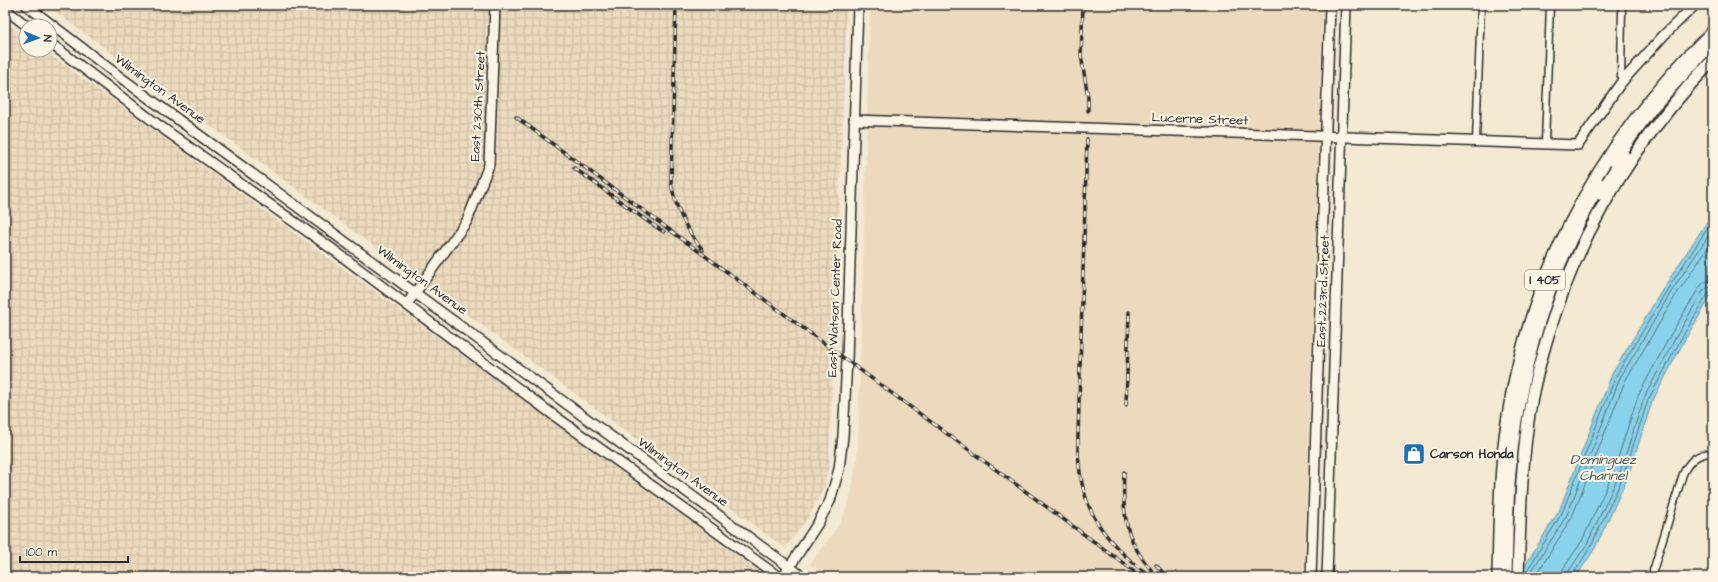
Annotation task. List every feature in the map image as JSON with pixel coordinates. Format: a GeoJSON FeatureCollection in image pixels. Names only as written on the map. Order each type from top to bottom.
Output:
{"type":"FeatureCollection","features":[{"type":"Feature","properties":{"kind":"highway","name":"I 405"},"geometry":{"type":"LineString","coordinates":[[1506,574],[1501,482],[1509,413],[1531,318],[1548,273],[1566,231],[1583,198],[1617,143],[1653,94],[1713,31]]}},
{"type":"Feature","properties":{"kind":"highway"},"geometry":{"type":"LineString","coordinates":[[1506,574],[1510,470],[1524,376],[1533,341],[1557,269],[1575,230],[1610,166],[1652,108],[1713,42]]}},
{"type":"Feature","properties":{"kind":"highway"},"geometry":{"type":"LineString","coordinates":[[1506,574],[1514,478],[1523,402],[1540,332],[1557,284],[1582,226],[1612,172],[1655,112],[1685,76],[1713,49]]}},
{"type":"Feature","properties":{"kind":"highway","name":"I 405"},"geometry":{"type":"LineString","coordinates":[[1518,577],[1523,468],[1531,400],[1541,357],[1560,296],[1584,241],[1616,182],[1634,154],[1672,103],[1713,60]]}},
{"type":"Feature","properties":{"kind":"main road","name":"Wilmington Avenue"},"geometry":{"type":"LineString","coordinates":[[26,5],[120,77],[415,291],[802,577]]}},
{"type":"Feature","properties":{"kind":"main road","name":"East 230th Street"},"geometry":{"type":"LineString","coordinates":[[406,304],[467,221],[489,164],[495,5]]}},
{"type":"Feature","properties":{"kind":"main road","name":"East Watson Center Road"},"geometry":{"type":"LineString","coordinates":[[782,577],[818,523],[830,501],[839,469],[843,436],[846,367],[858,5]]}},
{"type":"Feature","properties":{"kind":"main road","name":"East 223rd Street"},"geometry":{"type":"LineString","coordinates":[[1311,577],[1330,5]]}},
{"type":"Feature","properties":{"kind":"main road","name":"East 223rd Street"},"geometry":{"type":"LineString","coordinates":[[1327,577],[1346,5]]}},
{"type":"Feature","properties":{"kind":"main road"},"geometry":{"type":"LineString","coordinates":[[1620,84],[1695,5]]}},
{"type":"Feature","properties":{"kind":"main road"},"geometry":{"type":"LineString","coordinates":[[5,9],[18,19]]}},
{"type":"Feature","properties":{"kind":"main road"},"geometry":{"type":"LineString","coordinates":[[58,49],[161,127],[406,304],[552,414],[779,577]]}},
{"type":"Feature","properties":{"kind":"main road","name":"Lucerne Street"},"geometry":{"type":"LineString","coordinates":[[854,120],[1578,145],[1620,84]]}},
{"type":"Feature","properties":{"kind":"street"},"geometry":{"type":"LineString","coordinates":[[1476,141],[1482,5]]}},
{"type":"Feature","properties":{"kind":"street"},"geometry":{"type":"LineString","coordinates":[[1545,143],[1550,5]]}},
{"type":"Feature","properties":{"kind":"street"},"geometry":{"type":"LineString","coordinates":[[1620,84],[1622,5]]}},
{"type":"Feature","properties":{"kind":"street"},"geometry":{"type":"LineString","coordinates":[[1653,571],[1683,474],[1688,464],[1694,458],[1702,454],[1713,453]]}},
{"type":"Feature","properties":{"kind":"shaded area"},"geometry":{"type":"Polygon","coordinates":[[[46,5],[847,5],[829,463],[825,486],[808,518],[785,548],[46,5]]]}},
{"type":"Feature","properties":{"kind":"shaded area"},"geometry":{"type":"Polygon","coordinates":[[[870,5],[1323,5],[1304,577],[828,577],[810,564],[840,524],[851,495],[858,449],[870,5]]]}},
{"type":"Feature","properties":{"kind":"shaded area"},"geometry":{"type":"Polygon","coordinates":[[[5,22],[18,31],[18,58],[55,58],[766,577],[5,577],[5,22]]]}},
{"type":"Feature","properties":{"kind":"water","name":"Dominguez Channel"},"geometry":{"type":"Polygon","coordinates":[[[1713,213],[1713,293],[1684,341],[1652,402],[1627,479],[1595,548],[1576,577],[1518,577],[1559,511],[1612,374],[1664,287],[1713,213]]]}},
{"type":"Feature","properties":{"kind":"railway"},"geometry":{"type":"LineString","coordinates":[[676,5],[671,182],[678,210],[686,227],[703,250]]}},
{"type":"Feature","properties":{"kind":"railway"},"geometry":{"type":"LineString","coordinates":[[1083,5],[1081,55],[1088,97],[1088,111]]}},
{"type":"Feature","properties":{"kind":"railway"},"geometry":{"type":"LineString","coordinates":[[516,117],[1142,577]]}},
{"type":"Feature","properties":{"kind":"railway"},"geometry":{"type":"LineString","coordinates":[[1087,139],[1078,435],[1078,459],[1081,480],[1086,499],[1104,533],[1117,548],[1151,577]]}},
{"type":"Feature","properties":{"kind":"railway"},"geometry":{"type":"LineString","coordinates":[[574,168],[664,232]]}},
{"type":"Feature","properties":{"kind":"railway"},"geometry":{"type":"LineString","coordinates":[[1126,405],[1129,312]]}},
{"type":"Feature","properties":{"kind":"railway"},"geometry":{"type":"LineString","coordinates":[[1124,472],[1124,502],[1128,529],[1138,553],[1158,577]]}},
{"type":"Feature","properties":{"kind":"railway"},"geometry":{"type":"LineString","coordinates":[[1156,565],[1167,577]]}},
{"type":"Feature","properties":{"kind":"place","name":"Carson Honda"},"geometry":{"type":"Point","coordinates":[1414,454]}}]}
